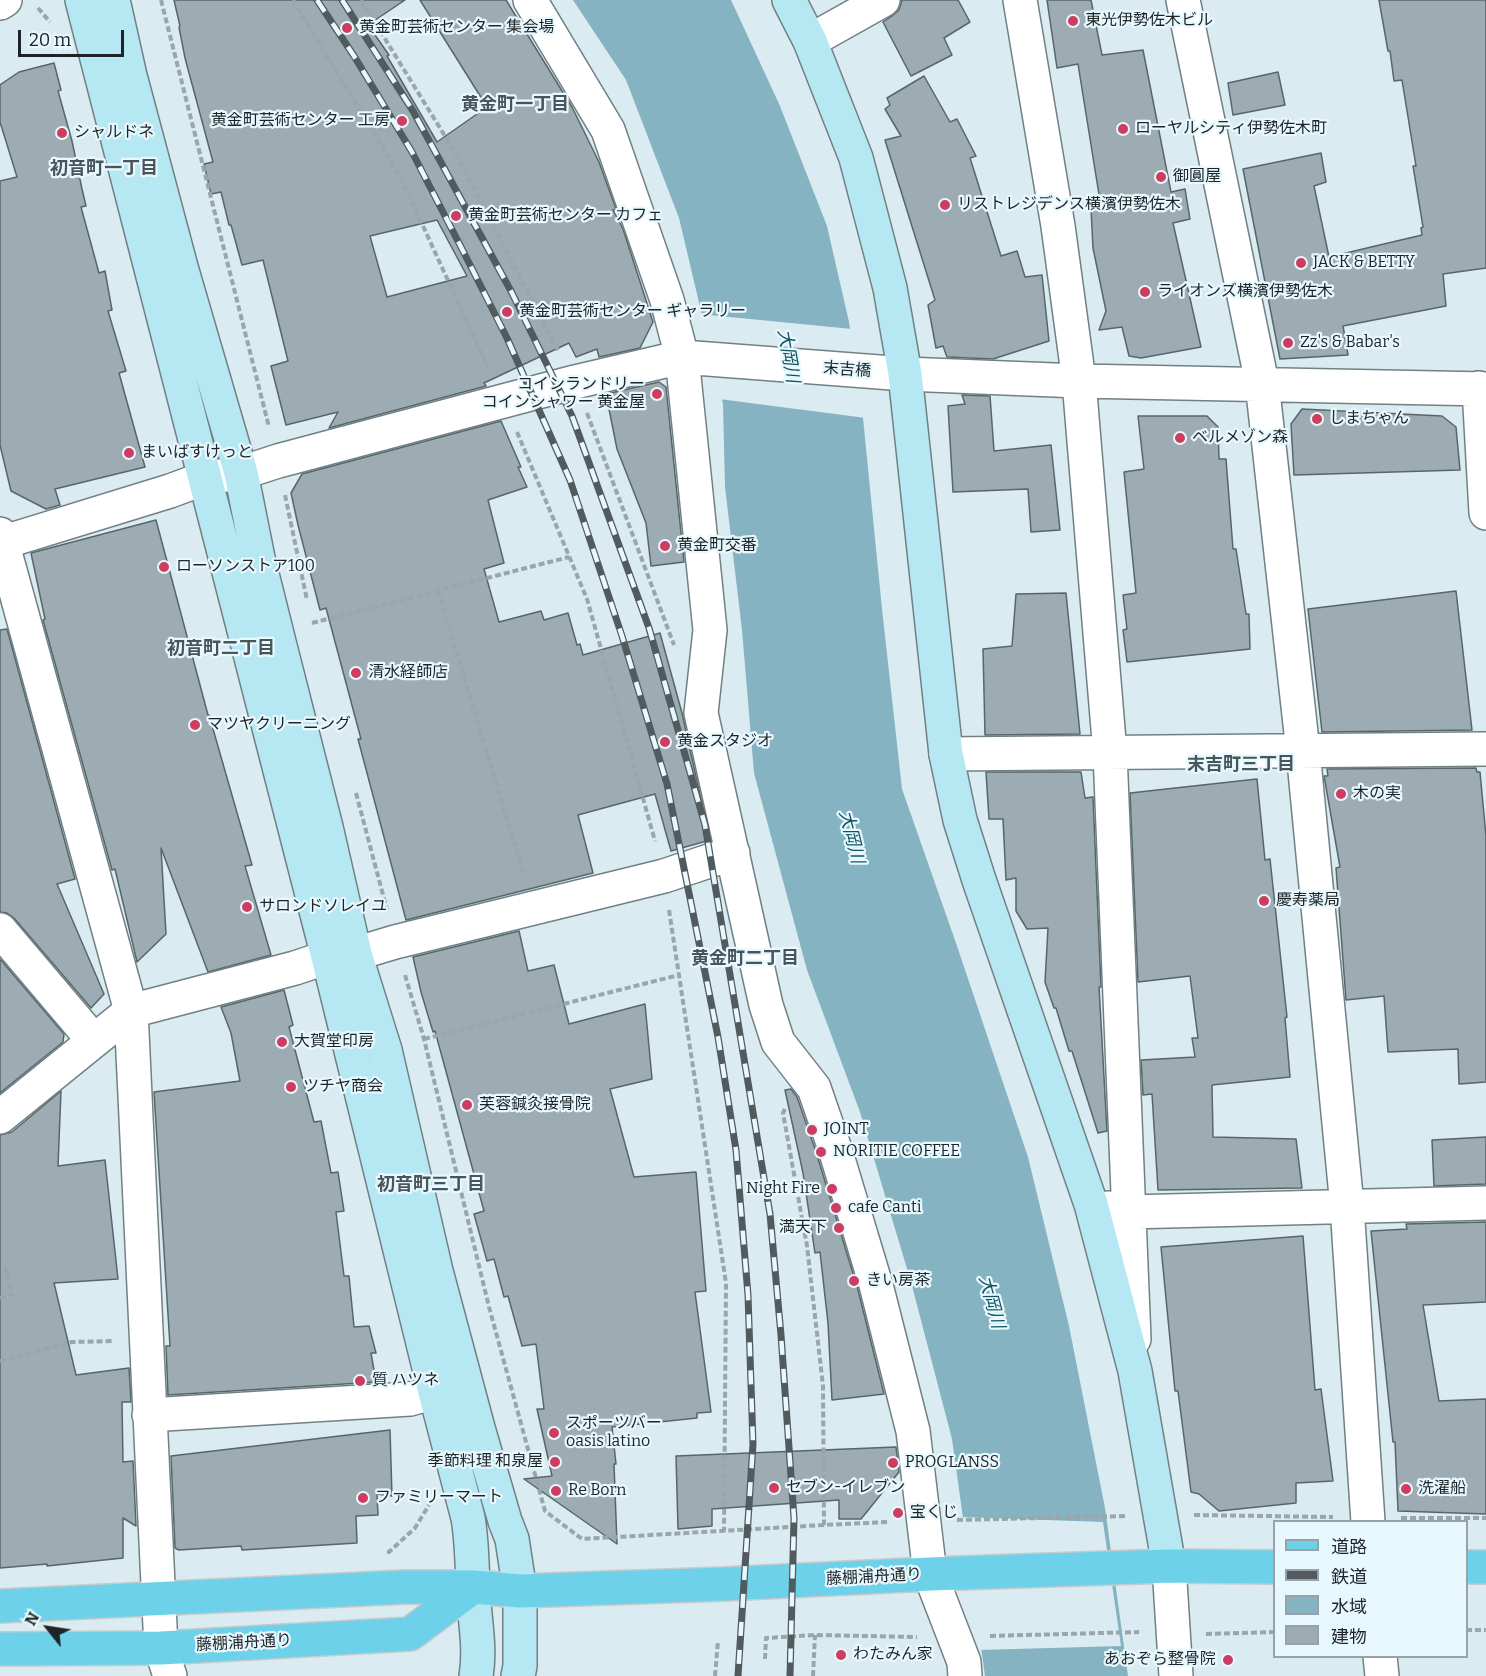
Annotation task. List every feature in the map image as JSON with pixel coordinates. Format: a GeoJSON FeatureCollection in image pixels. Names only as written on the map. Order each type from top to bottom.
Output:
{"type":"FeatureCollection","features":[{"type":"Feature","properties":{"kind":"main road"},"geometry":{"type":"LineString","coordinates":[[82,0],[205,478],[342,955],[435,1392],[472,1538],[478,1662],[476,1676]]}},
{"type":"Feature","properties":{"kind":"main road"},"geometry":{"type":"LineString","coordinates":[[113,0],[130,76],[181,267],[241,474],[258,558],[326,827],[342,955],[385,1050],[436,1271],[478,1428],[512,1539],[520,1591],[518,1676]]}},
{"type":"Feature","properties":{"kind":"main road"},"geometry":{"type":"LineString","coordinates":[[789,0],[810,41],[856,158],[890,288],[905,374],[946,754],[960,820],[1091,1204],[1135,1371],[1169,1566]]}},
{"type":"Feature","properties":{"kind":"main road","name":"藤棚浦舟通り"},"geometry":{"type":"LineString","coordinates":[[0,1606],[406,1587],[473,1587],[520,1591],[1169,1566],[1273,1567]]}},
{"type":"Feature","properties":{"kind":"main road"},"geometry":{"type":"LineString","coordinates":[[1468,1567],[1486,1567]]}},
{"type":"Feature","properties":{"kind":"main road","name":"藤棚浦舟通り"},"geometry":{"type":"LineString","coordinates":[[0,1648],[166,1662],[410,1634],[473,1587]]}},
{"type":"Feature","properties":{"kind":"street"},"geometry":{"type":"LineString","coordinates":[[0,3],[5,0]]}},
{"type":"Feature","properties":{"kind":"street"},"geometry":{"type":"LineString","coordinates":[[530,0],[608,130],[667,300],[682,357],[710,630],[701,713],[766,1005],[778,1042],[814,1088],[836,1149],[876,1285],[913,1431],[930,1574],[964,1662],[965,1676]]}},
{"type":"Feature","properties":{"kind":"street"},"geometry":{"type":"LineString","coordinates":[[810,41],[882,0]]}},
{"type":"Feature","properties":{"kind":"street"},"geometry":{"type":"LineString","coordinates":[[1020,0],[1058,226],[1079,381],[1110,753],[1135,1371]]}},
{"type":"Feature","properties":{"kind":"street"},"geometry":{"type":"LineString","coordinates":[[1183,0],[1262,383],[1303,751],[1347,1206],[1368,1520]]}},
{"type":"Feature","properties":{"kind":"street","name":"末吉橋"},"geometry":{"type":"LineString","coordinates":[[1,541],[170,491],[205,478],[241,474],[278,460],[575,382],[682,357],[905,374],[1079,381],[1483,388]]}},
{"type":"Feature","properties":{"kind":"street"},"geometry":{"type":"LineString","coordinates":[[1483,388],[1486,513]]}},
{"type":"Feature","properties":{"kind":"street"},"geometry":{"type":"LineString","coordinates":[[1,541],[130,1011],[159,1599],[166,1662]]}},
{"type":"Feature","properties":{"kind":"street"},"geometry":{"type":"LineString","coordinates":[[946,754],[1486,749]]}},
{"type":"Feature","properties":{"kind":"street"},"geometry":{"type":"LineString","coordinates":[[0,1117],[130,1011],[342,955],[664,876],[733,853]]}},
{"type":"Feature","properties":{"kind":"street"},"geometry":{"type":"LineString","coordinates":[[0,930],[94,1041]]}},
{"type":"Feature","properties":{"kind":"street"},"geometry":{"type":"LineString","coordinates":[[1091,1204],[1128,1212],[1486,1203]]}},
{"type":"Feature","properties":{"kind":"street"},"geometry":{"type":"LineString","coordinates":[[149,1415],[410,1399],[435,1392]]}},
{"type":"Feature","properties":{"kind":"street"},"geometry":{"type":"LineString","coordinates":[[1169,1566],[1176,1676]]}},
{"type":"Feature","properties":{"kind":"street"},"geometry":{"type":"LineString","coordinates":[[1380,1658],[1382,1676]]}},
{"type":"Feature","properties":{"kind":"path"},"geometry":{"type":"LineString","coordinates":[[36,0],[38,8],[54,26]]}},
{"type":"Feature","properties":{"kind":"path"},"geometry":{"type":"LineString","coordinates":[[161,0],[278,460],[307,600]]}},
{"type":"Feature","properties":{"kind":"path"},"geometry":{"type":"LineString","coordinates":[[361,0],[456,154],[575,382],[672,643],[693,662],[706,667]]}},
{"type":"Feature","properties":{"kind":"path"},"geometry":{"type":"LineString","coordinates":[[310,612],[312,623],[569,557]]}},
{"type":"Feature","properties":{"kind":"path"},"geometry":{"type":"LineString","coordinates":[[438,591],[535,908]]}},
{"type":"Feature","properties":{"kind":"path"},"geometry":{"type":"LineString","coordinates":[[354,783],[395,942],[424,1039],[489,1307],[545,1511],[582,1539],[824,1525],[1160,1515],[1368,1520],[1486,1518]]}},
{"type":"Feature","properties":{"kind":"path"},"geometry":{"type":"LineString","coordinates":[[664,876],[726,1283],[724,1531]]}},
{"type":"Feature","properties":{"kind":"path"},"geometry":{"type":"LineString","coordinates":[[424,1039],[679,975]]}},
{"type":"Feature","properties":{"kind":"path"},"geometry":{"type":"LineString","coordinates":[[814,1088],[795,1097],[783,1113],[807,1246],[823,1386],[824,1525]]}},
{"type":"Feature","properties":{"kind":"path"},"geometry":{"type":"LineString","coordinates":[[0,1298],[12,1295],[5,1267]]}},
{"type":"Feature","properties":{"kind":"path"},"geometry":{"type":"LineString","coordinates":[[0,1361],[72,1342],[146,1340]]}},
{"type":"Feature","properties":{"kind":"path"},"geometry":{"type":"LineString","coordinates":[[377,1552],[389,1552],[415,1528],[430,1501]]}},
{"type":"Feature","properties":{"kind":"path"},"geometry":{"type":"LineString","coordinates":[[1468,1630],[1486,1630]]}},
{"type":"Feature","properties":{"kind":"path"},"geometry":{"type":"LineString","coordinates":[[765,1659],[766,1638],[815,1635],[954,1637],[1130,1631],[1174,1634],[1273,1632]]}},
{"type":"Feature","properties":{"kind":"path"},"geometry":{"type":"LineString","coordinates":[[813,1676],[815,1635]]}},
{"type":"Feature","properties":{"kind":"path"},"geometry":{"type":"LineString","coordinates":[[715,1676],[718,1641]]}},
{"type":"Feature","properties":{"kind":"water","name":"大岡川"},"geometry":{"type":"Polygon","coordinates":[[[573,0],[731,0],[780,106],[827,226],[849,322],[863,418],[902,789],[1028,1157],[1069,1326],[1105,1508],[1128,1676],[985,1676],[952,1439],[911,1282],[860,1112],[807,970],[754,773],[742,630],[725,487],[723,404],[679,218],[626,80],[573,0]]]}},
{"type":"Feature","properties":{"kind":"pier"},"geometry":{"type":"Polygon","coordinates":[[[699,314],[852,329],[866,418],[719,399],[699,314]]]}},
{"type":"Feature","properties":{"kind":"pier"},"geometry":{"type":"Polygon","coordinates":[[[960,1517],[1103,1522],[1121,1646],[979,1650],[960,1517]]]}},
{"type":"Feature","properties":{"kind":"building"},"geometry":{"type":"Polygon","coordinates":[[[174,0],[405,0],[368,25],[389,55],[387,56],[437,142],[487,107],[420,0],[506,0],[572,107],[599,162],[616,209],[613,210],[623,229],[653,322],[640,348],[599,357],[597,349],[576,357],[569,343],[484,383],[486,386],[329,428],[338,412],[286,425],[271,366],[288,361],[263,260],[242,265],[221,192],[211,194],[204,164],[213,162],[185,58],[174,0]],[[437,220],[370,236],[387,297],[467,276],[437,220]]]}},
{"type":"Feature","properties":{"kind":"building"},"geometry":{"type":"Polygon","coordinates":[[[902,0],[958,0],[970,22],[944,38],[952,55],[911,76],[883,22],[899,10],[902,0]]]}},
{"type":"Feature","properties":{"kind":"building"},"geometry":{"type":"Polygon","coordinates":[[[1047,0],[1091,0],[1102,55],[1143,50],[1171,192],[1185,189],[1190,219],[1173,223],[1201,347],[1141,358],[1129,356],[1122,327],[1099,330],[1106,311],[1093,248],[1091,209],[1101,207],[1078,64],[1057,68],[1047,0]]]}},
{"type":"Feature","properties":{"kind":"building"},"geometry":{"type":"Polygon","coordinates":[[[1379,0],[1486,0],[1486,268],[1443,274],[1446,306],[1343,326],[1348,355],[1280,359],[1243,169],[1321,153],[1326,182],[1314,186],[1329,257],[1422,235],[1421,228],[1423,227],[1413,166],[1416,166],[1402,80],[1394,81],[1379,0]]]}},
{"type":"Feature","properties":{"kind":"building"},"geometry":{"type":"Polygon","coordinates":[[[54,63],[61,90],[58,91],[86,206],[81,207],[99,273],[105,271],[112,310],[108,311],[126,371],[119,373],[145,467],[55,489],[60,505],[46,509],[11,491],[0,445],[0,181],[17,177],[0,122],[0,85],[19,72],[54,63]]]}},
{"type":"Feature","properties":{"kind":"building"},"geometry":{"type":"Polygon","coordinates":[[[1278,72],[1285,105],[1233,115],[1228,83],[1278,72]]]}},
{"type":"Feature","properties":{"kind":"building","name":"リストレジデンス横濱伊勢佐木"},"geometry":{"type":"Polygon","coordinates":[[[924,76],[950,122],[957,119],[976,156],[970,158],[1001,256],[1017,251],[1025,277],[1042,275],[1049,341],[993,359],[947,357],[943,346],[936,348],[928,305],[935,300],[885,140],[901,136],[885,109],[890,105],[887,98],[924,76]]]}},
{"type":"Feature","properties":{"kind":"building"},"geometry":{"type":"Polygon","coordinates":[[[659,382],[666,387],[684,562],[651,566],[646,523],[617,449],[606,394],[659,382]]]}},
{"type":"Feature","properties":{"kind":"building"},"geometry":{"type":"Polygon","coordinates":[[[962,395],[990,396],[994,451],[1051,445],[1060,530],[1031,532],[1028,489],[953,492],[948,406],[965,404],[962,395]]]}},
{"type":"Feature","properties":{"kind":"building"},"geometry":{"type":"Polygon","coordinates":[[[1302,409],[1442,416],[1456,427],[1460,470],[1294,475],[1291,424],[1302,409]]]}},
{"type":"Feature","properties":{"kind":"building"},"geometry":{"type":"Polygon","coordinates":[[[1138,416],[1207,416],[1218,427],[1219,459],[1226,459],[1233,549],[1236,549],[1246,614],[1249,614],[1250,649],[1127,662],[1123,630],[1127,629],[1123,595],[1136,593],[1124,472],[1144,469],[1138,416]]]}},
{"type":"Feature","properties":{"kind":"building"},"geometry":{"type":"Polygon","coordinates":[[[501,421],[527,487],[488,500],[504,563],[484,569],[499,622],[541,611],[544,620],[568,613],[577,645],[580,644],[583,655],[660,633],[682,713],[710,840],[671,851],[655,794],[578,815],[593,873],[406,920],[326,608],[320,610],[291,493],[302,474],[501,421]]]}},
{"type":"Feature","properties":{"kind":"building"},"geometry":{"type":"Polygon","coordinates":[[[156,520],[208,715],[252,865],[245,866],[271,955],[208,972],[161,848],[166,934],[137,962],[115,869],[112,870],[43,620],[45,619],[31,553],[156,520]]]}},
{"type":"Feature","properties":{"kind":"building"},"geometry":{"type":"Polygon","coordinates":[[[1456,591],[1472,730],[1322,732],[1308,609],[1456,591]]]}},
{"type":"Feature","properties":{"kind":"building"},"geometry":{"type":"Polygon","coordinates":[[[1066,593],[1080,734],[985,735],[983,649],[1012,646],[1016,594],[1066,593]]]}},
{"type":"Feature","properties":{"kind":"building"},"geometry":{"type":"Polygon","coordinates":[[[7,629],[75,879],[57,884],[104,994],[91,1008],[14,918],[7,913],[0,912],[0,630],[7,629]]]}},
{"type":"Feature","properties":{"kind":"building"},"geometry":{"type":"Polygon","coordinates":[[[1476,768],[1477,772],[1480,772],[1486,836],[1486,1082],[1459,1084],[1458,1049],[1388,1052],[1384,996],[1346,1000],[1336,868],[1340,867],[1324,776],[1328,776],[1327,769],[1476,768]]]}},
{"type":"Feature","properties":{"kind":"building"},"geometry":{"type":"Polygon","coordinates":[[[986,772],[1081,772],[1085,798],[1093,797],[1101,987],[1099,987],[1107,1131],[1098,1133],[1072,1051],[1069,1051],[1056,1008],[1054,1008],[1045,982],[1048,928],[1027,929],[1016,911],[1016,878],[1006,880],[1003,819],[989,819],[986,772]]]}},
{"type":"Feature","properties":{"kind":"building"},"geometry":{"type":"Polygon","coordinates":[[[1257,779],[1265,860],[1270,859],[1287,1017],[1285,1018],[1290,1077],[1212,1085],[1213,1137],[1296,1139],[1302,1188],[1158,1190],[1152,1094],[1143,1095],[1141,1060],[1195,1057],[1192,1038],[1198,1038],[1190,976],[1138,982],[1130,793],[1257,779]]]}},
{"type":"Feature","properties":{"kind":"building"},"geometry":{"type":"Polygon","coordinates":[[[519,931],[528,971],[554,965],[569,1024],[645,1004],[652,1079],[610,1089],[634,1177],[696,1172],[706,1291],[695,1292],[711,1412],[697,1413],[697,1418],[612,1427],[616,1464],[614,1464],[617,1544],[524,1479],[552,1476],[537,1409],[544,1409],[536,1344],[522,1346],[508,1296],[504,1297],[494,1259],[487,1261],[474,1214],[484,1211],[413,957],[519,931]]]}},
{"type":"Feature","properties":{"kind":"building"},"geometry":{"type":"Polygon","coordinates":[[[0,959],[64,1034],[63,1042],[0,1093],[0,959]]]}},
{"type":"Feature","properties":{"kind":"building"},"geometry":{"type":"Polygon","coordinates":[[[284,990],[293,1025],[289,1027],[314,1122],[321,1121],[331,1173],[338,1172],[344,1211],[336,1212],[344,1276],[349,1276],[354,1327],[369,1326],[376,1353],[371,1353],[376,1382],[168,1395],[166,1346],[170,1346],[154,1092],[240,1081],[231,1033],[221,1007],[284,990]]]}},
{"type":"Feature","properties":{"kind":"building"},"geometry":{"type":"Polygon","coordinates":[[[791,1089],[797,1097],[817,1155],[858,1290],[884,1394],[832,1400],[828,1323],[820,1252],[815,1253],[803,1173],[785,1090],[791,1089]]]}},
{"type":"Feature","properties":{"kind":"building"},"geometry":{"type":"Polygon","coordinates":[[[61,1091],[58,1166],[105,1160],[118,1279],[54,1283],[76,1375],[129,1368],[131,1402],[122,1402],[123,1462],[133,1461],[136,1526],[123,1518],[123,1558],[47,1566],[47,1564],[0,1568],[0,1135],[12,1132],[61,1091]]]}},
{"type":"Feature","properties":{"kind":"building"},"geometry":{"type":"Polygon","coordinates":[[[1486,1137],[1486,1184],[1434,1186],[1432,1140],[1486,1137]]]}},
{"type":"Feature","properties":{"kind":"building"},"geometry":{"type":"Polygon","coordinates":[[[1486,1222],[1486,1302],[1423,1305],[1439,1401],[1486,1399],[1486,1514],[1398,1511],[1395,1442],[1393,1442],[1371,1231],[1407,1229],[1406,1224],[1486,1222]]]}},
{"type":"Feature","properties":{"kind":"building"},"geometry":{"type":"Polygon","coordinates":[[[1303,1236],[1315,1390],[1321,1389],[1333,1481],[1296,1483],[1296,1503],[1219,1511],[1199,1494],[1191,1492],[1178,1391],[1175,1391],[1161,1247],[1303,1236]]]}},
{"type":"Feature","properties":{"kind":"building"},"geometry":{"type":"Polygon","coordinates":[[[390,1430],[392,1496],[377,1494],[378,1515],[356,1516],[357,1543],[242,1550],[241,1546],[179,1550],[175,1548],[171,1456],[390,1430]]]}},
{"type":"Feature","properties":{"kind":"building"},"geometry":{"type":"Polygon","coordinates":[[[896,1447],[899,1472],[861,1519],[839,1519],[839,1500],[712,1509],[712,1526],[678,1529],[676,1456],[896,1447]]]}},
{"type":"Feature","properties":{"kind":"railway"},"geometry":{"type":"LineString","coordinates":[[317,0],[412,152],[507,338],[570,480],[622,636],[667,784],[718,1037],[736,1150],[748,1295],[753,1444],[738,1676]]}},
{"type":"Feature","properties":{"kind":"railway"},"geometry":{"type":"LineString","coordinates":[[342,0],[413,111],[512,293],[572,416],[649,628],[705,825],[770,1214],[794,1518],[790,1676]]}},
{"type":"Feature","properties":{"kind":"place","name":"東光伊勢佐木ビル"},"geometry":{"type":"Point","coordinates":[1073,21]}},
{"type":"Feature","properties":{"kind":"place","name":"黄金町芸術センター 集会場"},"geometry":{"type":"Point","coordinates":[347,28]}},
{"type":"Feature","properties":{"kind":"place","name":"黄金町芸術センター 工房"},"geometry":{"type":"Point","coordinates":[402,121]}},
{"type":"Feature","properties":{"kind":"place","name":"ローヤルシティ伊勢佐木町"},"geometry":{"type":"Point","coordinates":[1123,129]}},
{"type":"Feature","properties":{"kind":"place","name":"シャルドネ"},"geometry":{"type":"Point","coordinates":[62,133]}},
{"type":"Feature","properties":{"kind":"place","name":"御圓屋"},"geometry":{"type":"Point","coordinates":[1161,177]}},
{"type":"Feature","properties":{"kind":"place","name":"リストレジデンス横濱伊勢佐木"},"geometry":{"type":"Point","coordinates":[945,205]}},
{"type":"Feature","properties":{"kind":"place","name":"黄金町芸術センター カフェ"},"geometry":{"type":"Point","coordinates":[456,216]}},
{"type":"Feature","properties":{"kind":"place","name":"JACK & BETTY"},"geometry":{"type":"Point","coordinates":[1301,263]}},
{"type":"Feature","properties":{"kind":"place","name":"ライオンズ横濱伊勢佐木"},"geometry":{"type":"Point","coordinates":[1145,292]}},
{"type":"Feature","properties":{"kind":"place","name":"黄金町芸術センター ギャラリー"},"geometry":{"type":"Point","coordinates":[507,312]}},
{"type":"Feature","properties":{"kind":"place","name":"Zz's & Babar's"},"geometry":{"type":"Point","coordinates":[1288,343]}},
{"type":"Feature","properties":{"kind":"place","name":"コインランドリー コインシャワー 黄金屋"},"geometry":{"type":"Point","coordinates":[657,394]}},
{"type":"Feature","properties":{"kind":"place","name":"しまちゃん"},"geometry":{"type":"Point","coordinates":[1317,419]}},
{"type":"Feature","properties":{"kind":"place","name":"ベルメゾン森"},"geometry":{"type":"Point","coordinates":[1180,438]}},
{"type":"Feature","properties":{"kind":"place","name":"まいばすけっと"},"geometry":{"type":"Point","coordinates":[129,453]}},
{"type":"Feature","properties":{"kind":"place","name":"黄金町交番"},"geometry":{"type":"Point","coordinates":[665,546]}},
{"type":"Feature","properties":{"kind":"place","name":"ローソンストア100"},"geometry":{"type":"Point","coordinates":[164,567]}},
{"type":"Feature","properties":{"kind":"place","name":"清水経師店"},"geometry":{"type":"Point","coordinates":[356,673]}},
{"type":"Feature","properties":{"kind":"place","name":"マツヤクリーニング"},"geometry":{"type":"Point","coordinates":[195,725]}},
{"type":"Feature","properties":{"kind":"place","name":"黄金スタジオ"},"geometry":{"type":"Point","coordinates":[665,742]}},
{"type":"Feature","properties":{"kind":"place","name":"木の実"},"geometry":{"type":"Point","coordinates":[1341,794]}},
{"type":"Feature","properties":{"kind":"place","name":"慶寿薬局"},"geometry":{"type":"Point","coordinates":[1264,901]}},
{"type":"Feature","properties":{"kind":"place","name":"サロンドソレイユ"},"geometry":{"type":"Point","coordinates":[247,907]}},
{"type":"Feature","properties":{"kind":"place","name":"大賀堂印房"},"geometry":{"type":"Point","coordinates":[282,1042]}},
{"type":"Feature","properties":{"kind":"place","name":"ツチヤ商会"},"geometry":{"type":"Point","coordinates":[291,1087]}},
{"type":"Feature","properties":{"kind":"place","name":"芙蓉鍼灸接骨院"},"geometry":{"type":"Point","coordinates":[467,1105]}},
{"type":"Feature","properties":{"kind":"place","name":"JOINT"},"geometry":{"type":"Point","coordinates":[812,1130]}},
{"type":"Feature","properties":{"kind":"place","name":"NORITIE COFFEE"},"geometry":{"type":"Point","coordinates":[821,1152]}},
{"type":"Feature","properties":{"kind":"place","name":"Night Fire"},"geometry":{"type":"Point","coordinates":[832,1189]}},
{"type":"Feature","properties":{"kind":"place","name":"cafe Canti"},"geometry":{"type":"Point","coordinates":[836,1208]}},
{"type":"Feature","properties":{"kind":"place","name":"満天下"},"geometry":{"type":"Point","coordinates":[839,1228]}},
{"type":"Feature","properties":{"kind":"place","name":"きい房茶"},"geometry":{"type":"Point","coordinates":[854,1281]}},
{"type":"Feature","properties":{"kind":"place","name":"質 ハツネ"},"geometry":{"type":"Point","coordinates":[360,1381]}},
{"type":"Feature","properties":{"kind":"place","name":"スポーツバー oasis latino"},"geometry":{"type":"Point","coordinates":[554,1433]}},
{"type":"Feature","properties":{"kind":"place","name":"季節料理 和泉屋"},"geometry":{"type":"Point","coordinates":[555,1462]}},
{"type":"Feature","properties":{"kind":"place","name":"PROGLANSS"},"geometry":{"type":"Point","coordinates":[893,1463]}},
{"type":"Feature","properties":{"kind":"place","name":"セブン-イレブン"},"geometry":{"type":"Point","coordinates":[774,1488]}},
{"type":"Feature","properties":{"kind":"place","name":"洗濯船"},"geometry":{"type":"Point","coordinates":[1406,1489]}},
{"type":"Feature","properties":{"kind":"place","name":"Re Born"},"geometry":{"type":"Point","coordinates":[556,1491]}},
{"type":"Feature","properties":{"kind":"place","name":"ファミリーマート"},"geometry":{"type":"Point","coordinates":[363,1498]}},
{"type":"Feature","properties":{"kind":"place","name":"宝くじ"},"geometry":{"type":"Point","coordinates":[898,1513]}},
{"type":"Feature","properties":{"kind":"place","name":"わたみん家"},"geometry":{"type":"Point","coordinates":[841,1655]}},
{"type":"Feature","properties":{"kind":"place","name":"あおぞら整骨院"},"geometry":{"type":"Point","coordinates":[1228,1660]}},
{"type":"Feature","properties":{"kind":"district","name":"黄金町一丁目"},"geometry":{"type":"Point","coordinates":[515,105]}},
{"type":"Feature","properties":{"kind":"district","name":"初音町一丁目"},"geometry":{"type":"Point","coordinates":[104,169]}},
{"type":"Feature","properties":{"kind":"district","name":"初音町二丁目"},"geometry":{"type":"Point","coordinates":[221,649]}},
{"type":"Feature","properties":{"kind":"district","name":"末吉町三丁目"},"geometry":{"type":"Point","coordinates":[1241,765]}},
{"type":"Feature","properties":{"kind":"district","name":"黄金町二丁目"},"geometry":{"type":"Point","coordinates":[745,959]}},
{"type":"Feature","properties":{"kind":"district","name":"初音町三丁目"},"geometry":{"type":"Point","coordinates":[431,1185]}}]}
